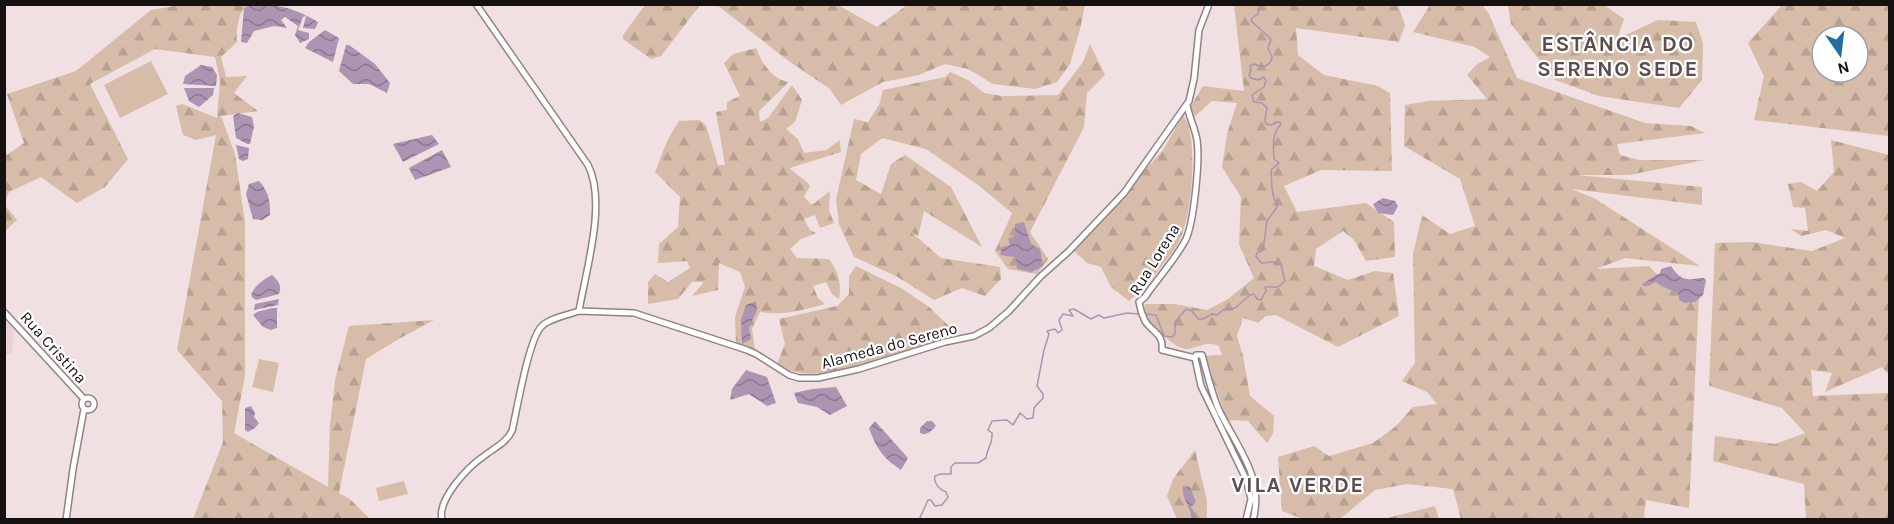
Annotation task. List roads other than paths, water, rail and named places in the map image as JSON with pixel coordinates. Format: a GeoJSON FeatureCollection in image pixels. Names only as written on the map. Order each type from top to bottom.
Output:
{"type":"FeatureCollection","features":[{"type":"Feature","properties":{"kind":"street"},"geometry":{"type":"LineString","coordinates":[[442,519],[444,502],[465,474],[479,459],[506,439],[512,431],[529,358],[539,330],[545,324],[579,311],[595,216],[594,178],[583,157],[476,4]]}},
{"type":"Feature","properties":{"kind":"street","name":"Alameda do Sereno"},"geometry":{"type":"LineString","coordinates":[[579,311],[634,313],[747,350],[784,373],[811,379],[835,375],[982,333],[1008,311],[1069,251],[1124,193],[1189,101],[1199,33],[1209,4]]}},
{"type":"Feature","properties":{"kind":"street","name":"Rua Lorena"},"geometry":{"type":"LineString","coordinates":[[1186,105],[1198,144],[1197,175],[1190,231],[1182,246],[1139,302],[1147,324],[1162,341],[1162,350],[1195,358]]}},
{"type":"Feature","properties":{"kind":"street","name":"Rua Cristina"},"geometry":{"type":"LineString","coordinates":[[4,312],[84,399]]}},
{"type":"Feature","properties":{"kind":"street"},"geometry":{"type":"LineString","coordinates":[[1246,519],[1251,499],[1246,479],[1201,386],[1196,355],[1202,355],[1218,407],[1252,473],[1257,497],[1253,519]]}},
{"type":"Feature","properties":{"kind":"street"},"geometry":{"type":"LineString","coordinates":[[66,519],[84,409],[82,405],[84,399],[90,398],[94,403],[91,409],[84,409]]}},
{"type":"Feature","properties":{"kind":"water"},"geometry":{"type":"Polygon","coordinates":[[[249,5],[285,8],[306,16],[303,17],[298,30],[309,33],[309,39],[300,43],[295,35],[298,26],[285,17],[281,20],[287,28],[274,26],[254,31],[247,43],[241,42],[244,8],[249,5]]]}},
{"type":"Feature","properties":{"kind":"water"},"geometry":{"type":"Polygon","coordinates":[[[306,16],[318,22],[315,29],[303,28],[306,16]]]}},
{"type":"Feature","properties":{"kind":"water"},"geometry":{"type":"Polygon","coordinates":[[[325,30],[339,38],[333,62],[305,48],[325,30]]]}},
{"type":"Feature","properties":{"kind":"water"},"geometry":{"type":"Polygon","coordinates":[[[346,45],[375,64],[390,83],[387,93],[369,84],[353,84],[339,71],[346,45]]]}},
{"type":"Feature","properties":{"kind":"water"},"geometry":{"type":"Polygon","coordinates":[[[201,65],[212,67],[217,75],[216,86],[183,84],[185,76],[201,65]]]}},
{"type":"Feature","properties":{"kind":"water"},"geometry":{"type":"Polygon","coordinates":[[[184,88],[214,88],[213,95],[199,107],[189,101],[184,88]]]}},
{"type":"Feature","properties":{"kind":"water"},"geometry":{"type":"Polygon","coordinates":[[[238,113],[252,117],[254,127],[250,144],[236,138],[233,116],[238,113]]]}},
{"type":"Feature","properties":{"kind":"water"},"geometry":{"type":"Polygon","coordinates":[[[432,135],[439,144],[403,162],[393,144],[432,135]]]}},
{"type":"Feature","properties":{"kind":"water"},"geometry":{"type":"Polygon","coordinates":[[[236,145],[249,148],[248,159],[243,161],[239,159],[236,145]]]}},
{"type":"Feature","properties":{"kind":"water"},"geometry":{"type":"Polygon","coordinates":[[[442,150],[451,167],[415,180],[409,168],[442,150]]]}},
{"type":"Feature","properties":{"kind":"water"},"geometry":{"type":"Polygon","coordinates":[[[259,181],[267,193],[270,205],[270,215],[262,220],[253,219],[246,194],[249,184],[259,181]]]}},
{"type":"Feature","properties":{"kind":"water"},"geometry":{"type":"Polygon","coordinates":[[[1383,198],[1395,201],[1398,206],[1393,215],[1378,213],[1373,204],[1383,198]]]}},
{"type":"Feature","properties":{"kind":"water"},"geometry":{"type":"Polygon","coordinates":[[[1024,222],[1031,244],[1040,249],[1043,266],[1032,272],[1017,269],[1015,257],[1000,255],[1002,247],[1010,245],[1008,238],[1015,236],[1015,224],[1024,222]]]}},
{"type":"Feature","properties":{"kind":"water"},"geometry":{"type":"Polygon","coordinates":[[[1671,266],[1682,278],[1704,278],[1706,280],[1703,295],[1695,302],[1685,303],[1679,300],[1678,293],[1656,282],[1648,286],[1642,284],[1660,273],[1661,269],[1671,266]]]}},
{"type":"Feature","properties":{"kind":"water"},"geometry":{"type":"Polygon","coordinates":[[[272,275],[279,284],[279,294],[256,300],[253,298],[251,295],[255,288],[272,275]]]}},
{"type":"Feature","properties":{"kind":"water"},"geometry":{"type":"Polygon","coordinates":[[[279,299],[278,305],[254,310],[255,304],[279,299]]]}},
{"type":"Feature","properties":{"kind":"water"},"geometry":{"type":"Polygon","coordinates":[[[756,301],[757,310],[749,328],[751,339],[742,344],[741,320],[746,305],[756,301]]]}},
{"type":"Feature","properties":{"kind":"water"},"geometry":{"type":"Polygon","coordinates":[[[277,308],[277,328],[271,330],[263,327],[253,315],[277,308]]]}},
{"type":"Feature","properties":{"kind":"water"},"geometry":{"type":"Polygon","coordinates":[[[746,370],[767,377],[776,403],[767,406],[749,394],[730,400],[732,389],[746,370]]]}},
{"type":"Feature","properties":{"kind":"water"},"geometry":{"type":"Polygon","coordinates":[[[836,387],[847,406],[830,415],[817,407],[798,403],[794,393],[812,389],[836,387]]]}},
{"type":"Feature","properties":{"kind":"water"},"geometry":{"type":"Polygon","coordinates":[[[251,406],[255,413],[254,417],[259,423],[248,432],[245,430],[245,408],[251,406]]]}},
{"type":"Feature","properties":{"kind":"water"},"geometry":{"type":"Polygon","coordinates":[[[875,421],[908,458],[901,470],[885,457],[874,441],[869,428],[875,421]]]}},
{"type":"Feature","properties":{"kind":"water"},"geometry":{"type":"Polygon","coordinates":[[[927,421],[932,421],[936,426],[931,431],[922,434],[920,428],[927,421]]]}},
{"type":"Feature","properties":{"kind":"water"},"geometry":{"type":"Polygon","coordinates":[[[1183,486],[1190,487],[1196,502],[1191,507],[1196,519],[1191,519],[1183,486]]]}},
{"type":"Feature","properties":{"kind":"waterway"},"geometry":{"type":"LineString","coordinates":[[1146,314],[1156,315],[1164,336],[1172,337],[1175,334],[1175,322],[1186,309],[1192,311],[1198,319],[1203,319],[1212,314],[1217,315],[1223,310],[1235,308],[1250,295],[1254,294],[1257,299],[1261,300],[1266,291],[1265,287],[1278,287],[1285,281],[1281,265],[1272,262],[1261,263],[1256,256],[1263,250],[1267,221],[1277,207],[1272,188],[1271,170],[1279,163],[1274,159],[1273,145],[1276,132],[1281,124],[1280,122],[1266,124],[1267,108],[1262,103],[1254,102],[1252,95],[1264,87],[1266,81],[1264,77],[1258,80],[1251,78],[1250,66],[1254,64],[1265,66],[1272,57],[1268,48],[1271,40],[1251,21],[1258,14],[1260,4]]}},
{"type":"Feature","properties":{"kind":"waterway"},"geometry":{"type":"LineString","coordinates":[[919,520],[928,500],[931,500],[935,506],[942,505],[948,497],[946,492],[936,484],[935,476],[951,474],[951,467],[955,463],[978,463],[986,458],[992,440],[992,433],[988,430],[992,421],[1007,420],[1013,425],[1020,413],[1027,419],[1033,418],[1034,408],[1043,398],[1037,386],[1049,334],[1047,331],[1055,329],[1058,333],[1062,330],[1059,320],[1063,314],[1073,316],[1069,310],[1074,309],[1091,319],[1099,315],[1104,318],[1127,313],[1139,314]]}},
{"type":"Feature","properties":{"kind":"district","name":"ESTÂNCIA DO SERENO SEDE"},"geometry":{"type":"Point","coordinates":[1618,56]}},
{"type":"Feature","properties":{"kind":"district","name":"VILA VERDE"},"geometry":{"type":"Point","coordinates":[1298,484]}}]}
